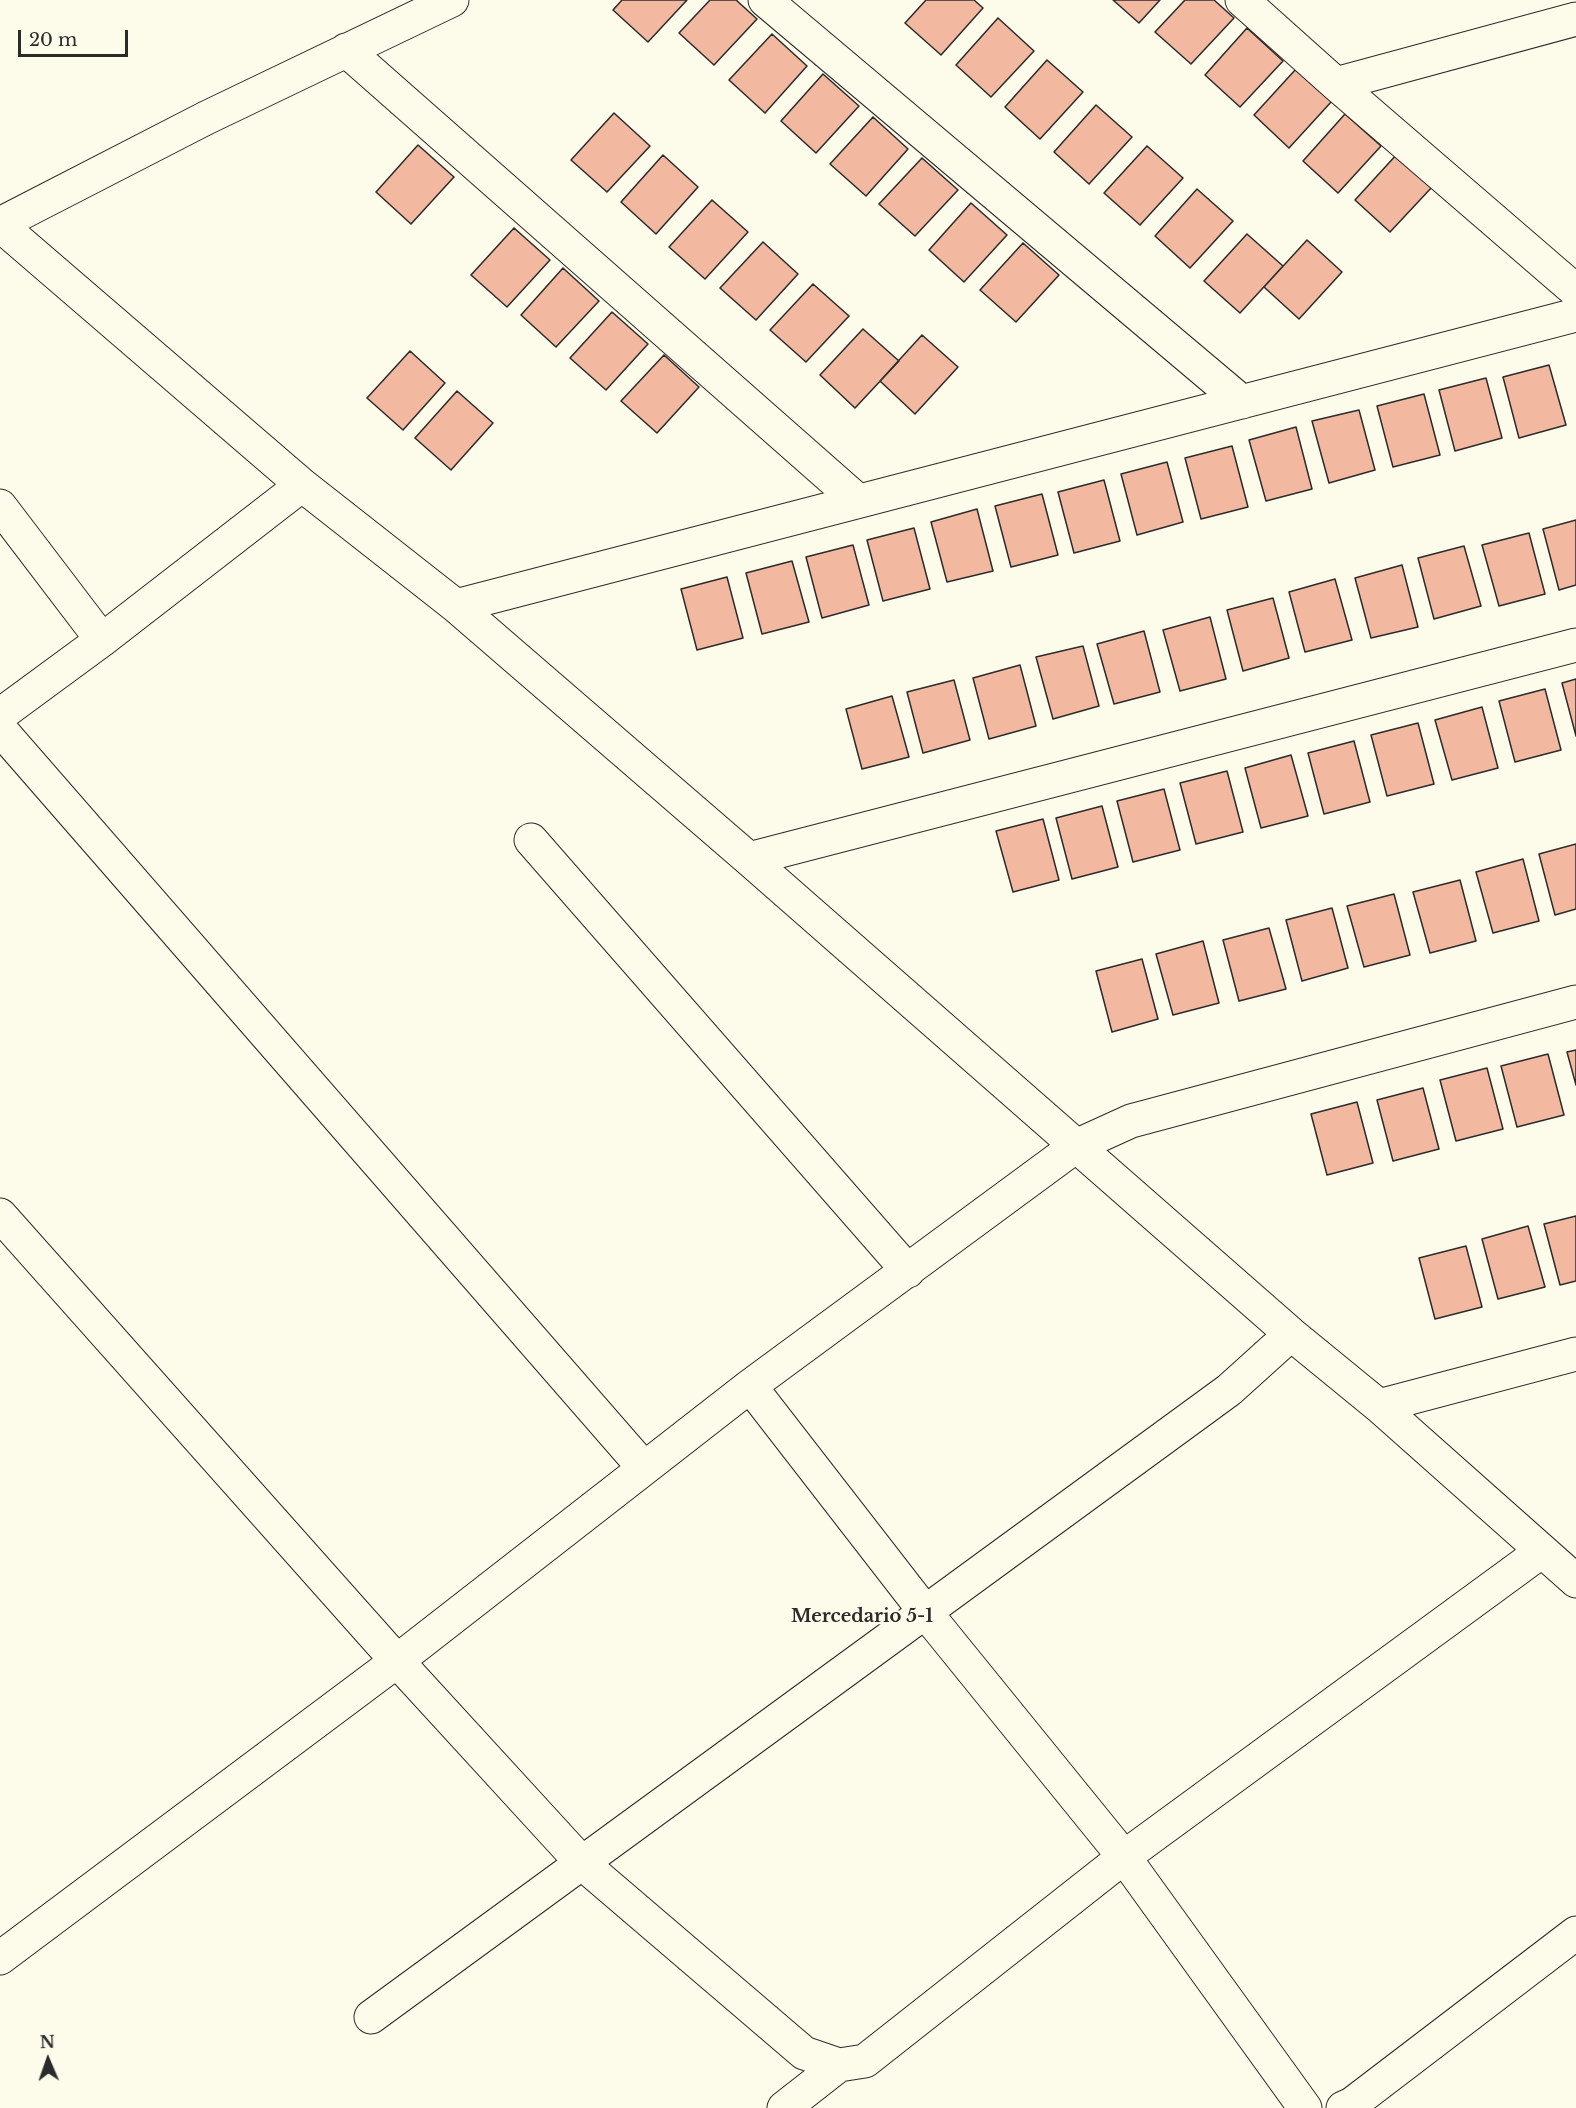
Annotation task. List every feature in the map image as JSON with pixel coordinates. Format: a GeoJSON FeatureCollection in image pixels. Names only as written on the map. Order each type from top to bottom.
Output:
{"type":"FeatureCollection","features":[{"type":"Feature","properties":{"kind":"street"},"geometry":{"type":"LineString","coordinates":[[452,0],[206,118],[0,225],[302,485],[456,606],[749,859],[1291,1334],[1379,1406],[1576,1581]]}},
{"type":"Feature","properties":{"kind":"street"},"geometry":{"type":"LineString","coordinates":[[765,0],[1242,402]]}},
{"type":"Feature","properties":{"kind":"street"},"geometry":{"type":"LineString","coordinates":[[1242,0],[1576,291]]}},
{"type":"Feature","properties":{"kind":"street"},"geometry":{"type":"LineString","coordinates":[[1336,84],[1576,19]]}},
{"type":"Feature","properties":{"kind":"street"},"geometry":{"type":"LineString","coordinates":[[346,50],[858,501]]}},
{"type":"Feature","properties":{"kind":"street"},"geometry":{"type":"LineString","coordinates":[[456,606],[1576,315]]}},
{"type":"Feature","properties":{"kind":"street"},"geometry":{"type":"LineString","coordinates":[[0,715],[102,640],[302,485]]}},
{"type":"Feature","properties":{"kind":"street"},"geometry":{"type":"LineString","coordinates":[[0,506],[102,640]]}},
{"type":"Feature","properties":{"kind":"street"},"geometry":{"type":"LineString","coordinates":[[749,859],[1576,645]]}},
{"type":"Feature","properties":{"kind":"street"},"geometry":{"type":"LineString","coordinates":[[0,729],[644,1467]]}},
{"type":"Feature","properties":{"kind":"street"},"geometry":{"type":"LineString","coordinates":[[531,840],[908,1271]]}},
{"type":"Feature","properties":{"kind":"street"},"geometry":{"type":"LineString","coordinates":[[0,1958],[397,1661],[750,1386],[1076,1146],[1131,1121],[1576,1002]]}},
{"type":"Feature","properties":{"kind":"street"},"geometry":{"type":"LineString","coordinates":[[0,1215],[397,1661],[583,1864],[804,2053],[839,2065],[865,2061],[1124,1857],[1542,1551]]}},
{"type":"Feature","properties":{"kind":"street"},"geometry":{"type":"LineString","coordinates":[[370,2017],[583,1864],[1230,1390],[1291,1334]]}},
{"type":"Feature","properties":{"kind":"street"},"geometry":{"type":"LineString","coordinates":[[1379,1406],[1576,1354]]}},
{"type":"Feature","properties":{"kind":"street"},"geometry":{"type":"LineString","coordinates":[[750,1386],[926,1613],[1124,1857],[1305,2108]]}},
{"type":"Feature","properties":{"kind":"street"},"geometry":{"type":"LineString","coordinates":[[1351,2106],[1576,1933]]}},
{"type":"Feature","properties":{"kind":"street"},"geometry":{"type":"LineString","coordinates":[[784,2108],[839,2065]]}},
{"type":"Feature","properties":{"kind":"building"},"geometry":{"type":"Polygon","coordinates":[[[622,0],[687,0],[648,42],[613,10],[622,0]]]}},
{"type":"Feature","properties":{"kind":"building"},"geometry":{"type":"Polygon","coordinates":[[[710,0],[736,0],[757,19],[714,65],[679,33],[710,0]]]}},
{"type":"Feature","properties":{"kind":"building"},"geometry":{"type":"Polygon","coordinates":[[[926,0],[974,0],[983,8],[941,55],[905,23],[926,0]]]}},
{"type":"Feature","properties":{"kind":"building"},"geometry":{"type":"Polygon","coordinates":[[[1113,0],[1160,0],[1139,23],[1113,0]]]}},
{"type":"Feature","properties":{"kind":"building"},"geometry":{"type":"Polygon","coordinates":[[[1185,0],[1214,0],[1234,18],[1191,64],[1155,32],[1185,0]]]}},
{"type":"Feature","properties":{"kind":"building"},"geometry":{"type":"Polygon","coordinates":[[[998,18],[1034,51],[991,97],[956,65],[998,18]]]}},
{"type":"Feature","properties":{"kind":"building"},"geometry":{"type":"Polygon","coordinates":[[[1247,28],[1283,61],[1240,107],[1205,75],[1247,28]]]}},
{"type":"Feature","properties":{"kind":"building"},"geometry":{"type":"Polygon","coordinates":[[[772,34],[807,66],[765,113],[729,80],[772,34]]]}},
{"type":"Feature","properties":{"kind":"building"},"geometry":{"type":"Polygon","coordinates":[[[1047,60],[1083,92],[1040,139],[1005,107],[1047,60]]]}},
{"type":"Feature","properties":{"kind":"building"},"geometry":{"type":"Polygon","coordinates":[[[1296,69],[1332,101],[1289,148],[1254,115],[1296,69]]]}},
{"type":"Feature","properties":{"kind":"building"},"geometry":{"type":"Polygon","coordinates":[[[823,74],[859,106],[816,153],[781,121],[823,74]]]}},
{"type":"Feature","properties":{"kind":"building"},"geometry":{"type":"Polygon","coordinates":[[[1096,105],[1132,137],[1089,184],[1054,152],[1096,105]]]}},
{"type":"Feature","properties":{"kind":"building"},"geometry":{"type":"Polygon","coordinates":[[[614,113],[650,146],[607,192],[571,160],[614,113]]]}},
{"type":"Feature","properties":{"kind":"building"},"geometry":{"type":"Polygon","coordinates":[[[1345,114],[1381,146],[1338,193],[1303,161],[1345,114]]]}},
{"type":"Feature","properties":{"kind":"building"},"geometry":{"type":"Polygon","coordinates":[[[873,117],[908,149],[866,196],[830,164],[873,117]]]}},
{"type":"Feature","properties":{"kind":"building"},"geometry":{"type":"Polygon","coordinates":[[[418,145],[454,177],[411,224],[376,192],[418,145]]]}},
{"type":"Feature","properties":{"kind":"building"},"geometry":{"type":"Polygon","coordinates":[[[1147,146],[1183,178],[1140,225],[1104,193],[1147,146]]]}},
{"type":"Feature","properties":{"kind":"building"},"geometry":{"type":"Polygon","coordinates":[[[1398,153],[1433,186],[1390,232],[1355,200],[1398,153]]]}},
{"type":"Feature","properties":{"kind":"building"},"geometry":{"type":"Polygon","coordinates":[[[663,155],[698,187],[656,234],[621,202],[663,155]]]}},
{"type":"Feature","properties":{"kind":"building"},"geometry":{"type":"Polygon","coordinates":[[[922,158],[958,190],[915,236],[879,204],[922,158]]]}},
{"type":"Feature","properties":{"kind":"building"},"geometry":{"type":"Polygon","coordinates":[[[1197,189],[1233,221],[1190,268],[1155,236],[1197,189]]]}},
{"type":"Feature","properties":{"kind":"building"},"geometry":{"type":"Polygon","coordinates":[[[712,200],[748,232],[705,279],[669,247],[712,200]]]}},
{"type":"Feature","properties":{"kind":"building"},"geometry":{"type":"Polygon","coordinates":[[[971,203],[1007,235],[964,282],[929,250],[971,203]]]}},
{"type":"Feature","properties":{"kind":"building"},"geometry":{"type":"Polygon","coordinates":[[[514,228],[550,260],[507,307],[471,275],[514,228]]]}},
{"type":"Feature","properties":{"kind":"building"},"geometry":{"type":"Polygon","coordinates":[[[1247,234],[1283,266],[1240,313],[1204,281],[1247,234]]]}},
{"type":"Feature","properties":{"kind":"building"},"geometry":{"type":"Polygon","coordinates":[[[1307,240],[1342,272],[1299,319],[1264,287],[1307,240]]]}},
{"type":"Feature","properties":{"kind":"building"},"geometry":{"type":"Polygon","coordinates":[[[763,242],[798,274],[756,320],[720,288],[763,242]]]}},
{"type":"Feature","properties":{"kind":"building"},"geometry":{"type":"Polygon","coordinates":[[[1023,243],[1059,275],[1016,322],[980,290],[1023,243]]]}},
{"type":"Feature","properties":{"kind":"building"},"geometry":{"type":"Polygon","coordinates":[[[563,268],[599,301],[556,347],[521,315],[563,268]]]}},
{"type":"Feature","properties":{"kind":"building"},"geometry":{"type":"Polygon","coordinates":[[[813,284],[849,316],[806,362],[770,330],[813,284]]]}},
{"type":"Feature","properties":{"kind":"building"},"geometry":{"type":"Polygon","coordinates":[[[612,312],[648,344],[606,390],[570,358],[612,312]]]}},
{"type":"Feature","properties":{"kind":"building"},"geometry":{"type":"Polygon","coordinates":[[[863,329],[899,361],[855,408],[820,375],[863,329]]]}},
{"type":"Feature","properties":{"kind":"building"},"geometry":{"type":"Polygon","coordinates":[[[922,335],[958,367],[915,414],[880,381],[922,335]]]}},
{"type":"Feature","properties":{"kind":"building"},"geometry":{"type":"Polygon","coordinates":[[[410,351],[445,383],[403,430],[367,398],[410,351]]]}},
{"type":"Feature","properties":{"kind":"building"},"geometry":{"type":"Polygon","coordinates":[[[664,355],[699,387],[657,433],[621,401],[664,355]]]}},
{"type":"Feature","properties":{"kind":"building"},"geometry":{"type":"Polygon","coordinates":[[[1549,365],[1566,425],[1519,438],[1503,377],[1549,365]]]}},
{"type":"Feature","properties":{"kind":"building"},"geometry":{"type":"Polygon","coordinates":[[[1486,378],[1502,438],[1455,451],[1439,390],[1486,378]]]}},
{"type":"Feature","properties":{"kind":"building"},"geometry":{"type":"Polygon","coordinates":[[[457,391],[493,423],[451,470],[415,438],[457,391]]]}},
{"type":"Feature","properties":{"kind":"building"},"geometry":{"type":"Polygon","coordinates":[[[1424,394],[1440,455],[1393,467],[1377,406],[1424,394]]]}},
{"type":"Feature","properties":{"kind":"building"},"geometry":{"type":"Polygon","coordinates":[[[1359,410],[1375,470],[1329,483],[1312,421],[1359,410]]]}},
{"type":"Feature","properties":{"kind":"building"},"geometry":{"type":"Polygon","coordinates":[[[1296,427],[1312,489],[1266,501],[1249,440],[1296,427]]]}},
{"type":"Feature","properties":{"kind":"building"},"geometry":{"type":"Polygon","coordinates":[[[1232,446],[1248,507],[1201,519],[1185,458],[1232,446]]]}},
{"type":"Feature","properties":{"kind":"building"},"geometry":{"type":"Polygon","coordinates":[[[1167,462],[1183,522],[1137,535],[1121,474],[1167,462]]]}},
{"type":"Feature","properties":{"kind":"building"},"geometry":{"type":"Polygon","coordinates":[[[1104,480],[1120,541],[1074,553],[1058,492],[1104,480]]]}},
{"type":"Feature","properties":{"kind":"building"},"geometry":{"type":"Polygon","coordinates":[[[1042,494],[1058,555],[1011,567],[995,506],[1042,494]]]}},
{"type":"Feature","properties":{"kind":"building"},"geometry":{"type":"Polygon","coordinates":[[[977,509],[993,571],[947,582],[931,522],[977,509]]]}},
{"type":"Feature","properties":{"kind":"building"},"geometry":{"type":"Polygon","coordinates":[[[1576,520],[1576,585],[1559,590],[1543,529],[1576,520]]]}},
{"type":"Feature","properties":{"kind":"building"},"geometry":{"type":"Polygon","coordinates":[[[914,528],[930,589],[883,601],[867,540],[914,528]]]}},
{"type":"Feature","properties":{"kind":"building"},"geometry":{"type":"Polygon","coordinates":[[[1529,533],[1545,594],[1499,606],[1482,545],[1529,533]]]}},
{"type":"Feature","properties":{"kind":"building"},"geometry":{"type":"Polygon","coordinates":[[[853,545],[869,605],[822,618],[806,557],[853,545]]]}},
{"type":"Feature","properties":{"kind":"building"},"geometry":{"type":"Polygon","coordinates":[[[1464,546],[1481,606],[1434,619],[1418,558],[1464,546]]]}},
{"type":"Feature","properties":{"kind":"building"},"geometry":{"type":"Polygon","coordinates":[[[792,561],[809,622],[762,634],[746,573],[792,561]]]}},
{"type":"Feature","properties":{"kind":"building"},"geometry":{"type":"Polygon","coordinates":[[[1402,565],[1418,627],[1371,638],[1355,578],[1402,565]]]}},
{"type":"Feature","properties":{"kind":"building"},"geometry":{"type":"Polygon","coordinates":[[[727,577],[743,638],[697,650],[681,589],[727,577]]]}},
{"type":"Feature","properties":{"kind":"building"},"geometry":{"type":"Polygon","coordinates":[[[1335,579],[1352,640],[1305,652],[1289,592],[1335,579]]]}},
{"type":"Feature","properties":{"kind":"building"},"geometry":{"type":"Polygon","coordinates":[[[1273,598],[1289,658],[1243,671],[1227,610],[1273,598]]]}},
{"type":"Feature","properties":{"kind":"building"},"geometry":{"type":"Polygon","coordinates":[[[1210,617],[1226,679],[1180,691],[1163,630],[1210,617]]]}},
{"type":"Feature","properties":{"kind":"building"},"geometry":{"type":"Polygon","coordinates":[[[1144,631],[1160,692],[1114,704],[1097,644],[1144,631]]]}},
{"type":"Feature","properties":{"kind":"building"},"geometry":{"type":"Polygon","coordinates":[[[1083,646],[1099,706],[1053,719],[1036,657],[1083,646]]]}},
{"type":"Feature","properties":{"kind":"building"},"geometry":{"type":"Polygon","coordinates":[[[1020,665],[1036,726],[989,739],[973,678],[1020,665]]]}},
{"type":"Feature","properties":{"kind":"building"},"geometry":{"type":"Polygon","coordinates":[[[1576,679],[1576,736],[1562,683],[1576,679]]]}},
{"type":"Feature","properties":{"kind":"building"},"geometry":{"type":"Polygon","coordinates":[[[954,680],[970,740],[923,753],[907,692],[954,680]]]}},
{"type":"Feature","properties":{"kind":"building"},"geometry":{"type":"Polygon","coordinates":[[[1545,689],[1561,750],[1515,762],[1499,701],[1545,689]]]}},
{"type":"Feature","properties":{"kind":"building"},"geometry":{"type":"Polygon","coordinates":[[[892,696],[909,757],[862,769],[846,709],[892,696]]]}},
{"type":"Feature","properties":{"kind":"building"},"geometry":{"type":"Polygon","coordinates":[[[1482,707],[1498,768],[1452,780],[1435,720],[1482,707]]]}},
{"type":"Feature","properties":{"kind":"building"},"geometry":{"type":"Polygon","coordinates":[[[1418,723],[1434,784],[1387,796],[1371,735],[1418,723]]]}},
{"type":"Feature","properties":{"kind":"building"},"geometry":{"type":"Polygon","coordinates":[[[1354,741],[1370,802],[1324,814],[1308,753],[1354,741]]]}},
{"type":"Feature","properties":{"kind":"building"},"geometry":{"type":"Polygon","coordinates":[[[1291,755],[1308,816],[1261,828],[1245,768],[1291,755]]]}},
{"type":"Feature","properties":{"kind":"building"},"geometry":{"type":"Polygon","coordinates":[[[1227,771],[1243,832],[1196,844],[1180,783],[1227,771]]]}},
{"type":"Feature","properties":{"kind":"building"},"geometry":{"type":"Polygon","coordinates":[[[1164,789],[1180,850],[1133,862],[1117,801],[1164,789]]]}},
{"type":"Feature","properties":{"kind":"building"},"geometry":{"type":"Polygon","coordinates":[[[1102,806],[1118,867],[1072,879],[1056,818],[1102,806]]]}},
{"type":"Feature","properties":{"kind":"building"},"geometry":{"type":"Polygon","coordinates":[[[1043,819],[1059,880],[1013,892],[996,831],[1043,819]]]}},
{"type":"Feature","properties":{"kind":"building"},"geometry":{"type":"Polygon","coordinates":[[[1576,844],[1576,909],[1555,915],[1539,854],[1576,844]]]}},
{"type":"Feature","properties":{"kind":"building"},"geometry":{"type":"Polygon","coordinates":[[[1523,859],[1539,921],[1493,933],[1476,872],[1523,859]]]}},
{"type":"Feature","properties":{"kind":"building"},"geometry":{"type":"Polygon","coordinates":[[[1460,880],[1476,941],[1430,953],[1413,892],[1460,880]]]}},
{"type":"Feature","properties":{"kind":"building"},"geometry":{"type":"Polygon","coordinates":[[[1394,894],[1410,955],[1364,967],[1347,906],[1394,894]]]}},
{"type":"Feature","properties":{"kind":"building"},"geometry":{"type":"Polygon","coordinates":[[[1332,908],[1348,968],[1302,981],[1286,920],[1332,908]]]}},
{"type":"Feature","properties":{"kind":"building"},"geometry":{"type":"Polygon","coordinates":[[[1269,928],[1286,989],[1239,1001],[1223,940],[1269,928]]]}},
{"type":"Feature","properties":{"kind":"building"},"geometry":{"type":"Polygon","coordinates":[[[1203,941],[1219,1003],[1173,1015],[1156,954],[1203,941]]]}},
{"type":"Feature","properties":{"kind":"building"},"geometry":{"type":"Polygon","coordinates":[[[1142,959],[1158,1019],[1112,1032],[1096,971],[1142,959]]]}},
{"type":"Feature","properties":{"kind":"building"},"geometry":{"type":"Polygon","coordinates":[[[1576,1050],[1576,1085],[1567,1052],[1576,1050]]]}},
{"type":"Feature","properties":{"kind":"building"},"geometry":{"type":"Polygon","coordinates":[[[1548,1054],[1564,1115],[1517,1127],[1501,1066],[1548,1054]]]}},
{"type":"Feature","properties":{"kind":"building"},"geometry":{"type":"Polygon","coordinates":[[[1487,1068],[1503,1129],[1456,1141],[1440,1080],[1487,1068]]]}},
{"type":"Feature","properties":{"kind":"building"},"geometry":{"type":"Polygon","coordinates":[[[1423,1088],[1439,1149],[1393,1161],[1377,1100],[1423,1088]]]}},
{"type":"Feature","properties":{"kind":"building"},"geometry":{"type":"Polygon","coordinates":[[[1357,1102],[1373,1163],[1327,1175],[1311,1114],[1357,1102]]]}},
{"type":"Feature","properties":{"kind":"building"},"geometry":{"type":"Polygon","coordinates":[[[1576,1216],[1576,1281],[1560,1285],[1544,1224],[1576,1216]]]}},
{"type":"Feature","properties":{"kind":"building"},"geometry":{"type":"Polygon","coordinates":[[[1528,1226],[1545,1287],[1498,1299],[1482,1239],[1528,1226]]]}},
{"type":"Feature","properties":{"kind":"building"},"geometry":{"type":"Polygon","coordinates":[[[1466,1246],[1482,1307],[1435,1319],[1419,1258],[1466,1246]]]}},
{"type":"Feature","properties":{"kind":"district","name":"Mercedario 5-1"},"geometry":{"type":"Point","coordinates":[862,1617]}}]}
